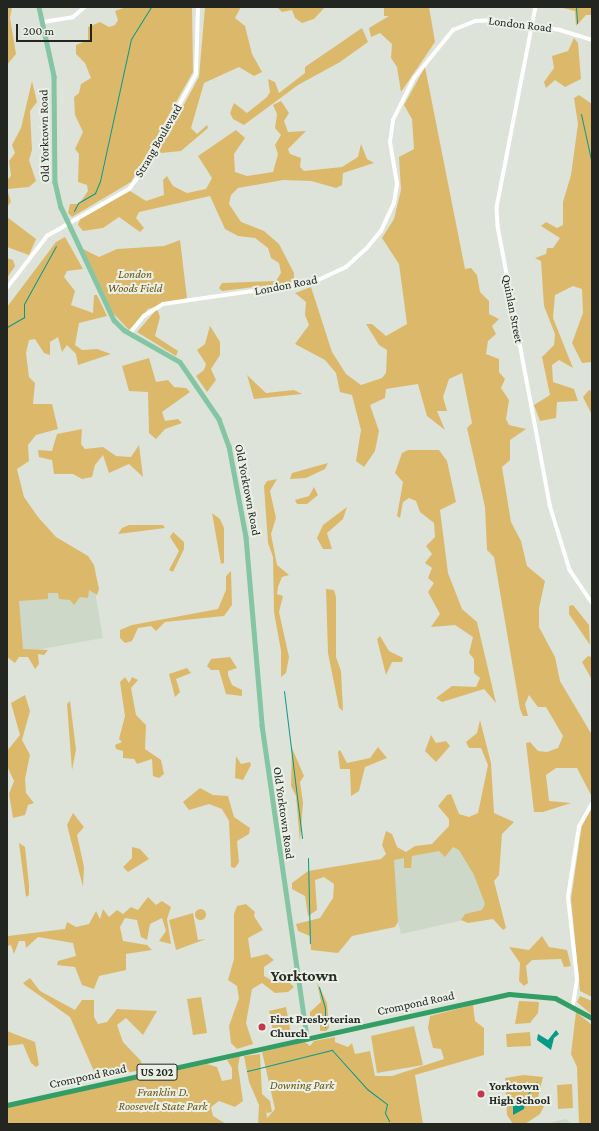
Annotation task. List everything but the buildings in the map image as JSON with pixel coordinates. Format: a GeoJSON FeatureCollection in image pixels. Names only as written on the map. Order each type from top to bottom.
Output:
{"type":"FeatureCollection","features":[{"type":"Feature","properties":{"kind":"highway","name":"Crompond Road"},"geometry":{"type":"LineString","coordinates":[[7,1105],[509,994],[541,995],[573,1005],[592,1018]]}},
{"type":"Feature","properties":{"kind":"main road","name":"Old Yorktown Road"},"geometry":{"type":"LineString","coordinates":[[39,7],[54,76],[55,182],[68,223],[109,313],[130,333],[180,362],[219,419],[229,446],[246,537],[262,725],[308,1038]]}},
{"type":"Feature","properties":{"kind":"street"},"geometry":{"type":"LineString","coordinates":[[43,22],[73,17],[85,7]]}},
{"type":"Feature","properties":{"kind":"street","name":"Strang Boulevard"},"geometry":{"type":"LineString","coordinates":[[7,288],[47,236],[130,189],[143,171],[196,74],[198,7]]}},
{"type":"Feature","properties":{"kind":"street","name":"Quinlan Street"},"geometry":{"type":"LineString","coordinates":[[536,7],[497,207],[499,238],[550,505],[570,570],[592,603]]}},
{"type":"Feature","properties":{"kind":"street","name":"London Road"},"geometry":{"type":"LineString","coordinates":[[130,333],[144,316],[163,304],[280,289],[320,280],[346,267],[374,241],[389,217],[397,184],[391,124],[414,78],[443,39],[475,21],[532,25],[592,40]]}},
{"type":"Feature","properties":{"kind":"street"},"geometry":{"type":"LineString","coordinates":[[573,1005],[577,979],[568,897],[578,827],[592,804]]}},
{"type":"Feature","properties":{"kind":"shaded area"},"geometry":{"type":"Polygon","coordinates":[[[89,557],[103,638],[19,653],[19,572],[89,557]]]}},
{"type":"Feature","properties":{"kind":"shaded area"},"geometry":{"type":"Polygon","coordinates":[[[461,843],[495,913],[401,934],[395,911],[391,858],[461,843]]]}},
{"type":"Feature","properties":{"kind":"shaded area"},"geometry":{"type":"Polygon","coordinates":[[[566,1119],[571,1124],[550,1124],[553,1122],[566,1119]]]}},
{"type":"Feature","properties":{"kind":"green space"},"geometry":{"type":"Polygon","coordinates":[[[7,7],[12,7],[10,18],[16,54],[7,65],[7,7]]]}},
{"type":"Feature","properties":{"kind":"green space"},"geometry":{"type":"Polygon","coordinates":[[[126,7],[192,7],[193,72],[131,182],[72,217],[68,213],[70,204],[79,204],[88,191],[87,185],[78,182],[79,154],[75,149],[83,132],[75,115],[74,97],[79,93],[81,84],[91,78],[85,63],[76,54],[76,45],[88,40],[88,27],[100,22],[109,27],[115,25],[118,20],[115,11],[126,7]]]}},
{"type":"Feature","properties":{"kind":"green space"},"geometry":{"type":"Polygon","coordinates":[[[205,7],[241,7],[235,18],[245,26],[252,54],[262,72],[254,76],[239,67],[204,83],[191,128],[197,134],[207,125],[208,128],[181,151],[161,153],[159,150],[199,77],[205,7]]]}},
{"type":"Feature","properties":{"kind":"green space"},"geometry":{"type":"Polygon","coordinates":[[[277,7],[325,7],[314,19],[302,23],[295,18],[292,10],[282,12],[277,7]]]}},
{"type":"Feature","properties":{"kind":"green space"},"geometry":{"type":"Polygon","coordinates":[[[384,7],[429,7],[435,42],[401,92],[397,67],[391,58],[392,44],[380,33],[371,37],[369,28],[389,16],[384,16],[384,7]]]}},
{"type":"Feature","properties":{"kind":"green space"},"geometry":{"type":"Polygon","coordinates":[[[559,7],[592,7],[592,15],[586,15],[576,26],[575,11],[559,7]]]}},
{"type":"Feature","properties":{"kind":"green space"},"geometry":{"type":"Polygon","coordinates":[[[362,28],[368,42],[340,62],[298,85],[244,125],[233,119],[230,113],[234,103],[247,113],[267,97],[270,92],[268,79],[275,82],[279,93],[305,73],[305,67],[362,28]]]}},
{"type":"Feature","properties":{"kind":"green space"},"geometry":{"type":"Polygon","coordinates":[[[574,38],[578,43],[581,79],[565,87],[555,80],[546,88],[544,82],[554,68],[552,56],[568,51],[574,38]]]}},
{"type":"Feature","properties":{"kind":"green space"},"geometry":{"type":"Polygon","coordinates":[[[425,67],[465,269],[471,268],[477,275],[480,292],[489,301],[489,314],[499,319],[492,326],[496,334],[488,341],[486,354],[499,359],[499,372],[505,379],[501,388],[509,400],[506,419],[509,425],[526,429],[510,440],[510,460],[502,467],[511,522],[521,541],[527,566],[545,581],[539,608],[539,627],[555,657],[560,681],[592,735],[592,797],[577,768],[556,768],[546,775],[549,801],[571,803],[543,812],[534,812],[526,743],[530,742],[538,751],[547,752],[558,748],[563,736],[546,707],[538,707],[529,695],[525,704],[528,716],[523,716],[520,709],[494,557],[487,550],[485,507],[467,428],[472,423],[462,373],[449,379],[443,397],[447,411],[437,411],[445,430],[427,416],[418,384],[386,389],[385,398],[370,405],[379,431],[375,451],[364,467],[356,461],[361,430],[352,395],[340,392],[336,373],[325,360],[295,344],[309,325],[305,315],[306,302],[295,293],[311,287],[332,352],[346,374],[361,385],[382,378],[386,373],[387,350],[379,345],[366,324],[372,324],[386,336],[407,324],[399,264],[382,238],[394,219],[401,190],[399,157],[414,149],[412,119],[404,105],[425,67]]]}},
{"type":"Feature","properties":{"kind":"green space"},"geometry":{"type":"Polygon","coordinates":[[[32,81],[37,102],[30,111],[32,150],[29,160],[36,181],[29,187],[7,189],[7,180],[11,176],[9,161],[15,153],[12,145],[21,128],[32,81]]]}},
{"type":"Feature","properties":{"kind":"green space"},"geometry":{"type":"Polygon","coordinates":[[[579,95],[592,104],[592,362],[582,363],[572,343],[583,313],[582,289],[573,286],[555,295],[553,318],[573,368],[559,360],[552,365],[553,382],[574,389],[578,401],[557,402],[556,418],[540,421],[534,405],[550,395],[542,357],[554,345],[555,334],[544,306],[541,261],[535,258],[546,254],[547,248],[553,248],[560,238],[541,226],[546,222],[557,228],[563,225],[563,202],[571,175],[578,124],[574,98],[579,95]]]}},
{"type":"Feature","properties":{"kind":"green space"},"geometry":{"type":"Polygon","coordinates":[[[281,101],[289,113],[284,121],[288,132],[306,131],[288,149],[290,154],[301,158],[300,167],[304,171],[342,167],[358,157],[361,144],[367,159],[374,163],[343,173],[342,185],[336,188],[311,181],[283,180],[238,188],[231,195],[229,204],[241,222],[264,231],[279,244],[294,273],[294,282],[222,291],[219,288],[222,283],[276,281],[281,273],[279,263],[271,258],[268,248],[255,238],[238,236],[225,229],[210,196],[139,212],[136,218],[144,228],[140,232],[119,217],[103,228],[83,231],[78,225],[80,219],[130,191],[146,201],[164,195],[163,180],[167,176],[173,186],[187,193],[206,189],[212,178],[198,156],[236,130],[245,138],[234,154],[235,172],[247,176],[273,172],[278,154],[275,145],[281,135],[275,128],[277,114],[273,105],[281,101]]]}},
{"type":"Feature","properties":{"kind":"green space"},"geometry":{"type":"Polygon","coordinates":[[[7,189],[11,202],[7,207],[7,189]]]}},
{"type":"Feature","properties":{"kind":"green space"},"geometry":{"type":"Polygon","coordinates":[[[7,217],[36,239],[29,255],[7,247],[7,217]]]}},
{"type":"Feature","properties":{"kind":"green space"},"geometry":{"type":"Polygon","coordinates":[[[65,237],[83,269],[67,271],[64,277],[75,291],[71,305],[93,313],[94,295],[97,295],[107,316],[79,323],[75,345],[82,350],[97,349],[111,354],[78,365],[76,354],[67,345],[62,352],[58,337],[50,342],[50,355],[44,353],[35,339],[29,340],[26,353],[29,377],[35,383],[33,404],[52,404],[58,429],[36,435],[28,445],[29,461],[17,469],[24,497],[38,517],[56,537],[88,556],[94,565],[99,589],[97,595],[89,590],[88,598],[80,597],[74,605],[70,600],[59,599],[58,593],[48,593],[48,599],[19,601],[23,649],[48,650],[44,655],[38,654],[39,664],[35,669],[28,657],[19,657],[15,663],[7,657],[7,307],[56,242],[65,237]]]}},
{"type":"Feature","properties":{"kind":"green space","name":"London Woods Field"},"geometry":{"type":"Polygon","coordinates":[[[180,240],[187,298],[148,309],[129,330],[113,313],[83,249],[99,257],[117,249],[164,246],[180,240]]]}},
{"type":"Feature","properties":{"kind":"green space"},"geometry":{"type":"Polygon","coordinates":[[[7,258],[13,260],[15,266],[7,278],[7,258]]]}},
{"type":"Feature","properties":{"kind":"green space"},"geometry":{"type":"Polygon","coordinates":[[[157,309],[160,317],[155,336],[178,351],[176,356],[137,332],[157,309]]]}},
{"type":"Feature","properties":{"kind":"green space"},"geometry":{"type":"Polygon","coordinates":[[[210,326],[220,342],[220,355],[211,369],[216,380],[207,392],[196,376],[204,370],[206,364],[197,350],[205,344],[210,326]]]}},
{"type":"Feature","properties":{"kind":"green space"},"geometry":{"type":"Polygon","coordinates":[[[149,358],[156,382],[168,380],[174,387],[186,388],[190,392],[162,412],[165,421],[178,419],[182,423],[165,429],[156,439],[149,433],[148,392],[129,391],[122,366],[149,358]]]}},
{"type":"Feature","properties":{"kind":"green space"},"geometry":{"type":"Polygon","coordinates":[[[247,375],[266,393],[294,390],[302,394],[254,399],[247,375]]]}},
{"type":"Feature","properties":{"kind":"green space"},"geometry":{"type":"Polygon","coordinates":[[[589,390],[592,391],[592,415],[583,397],[589,390]]]}},
{"type":"Feature","properties":{"kind":"green space"},"geometry":{"type":"Polygon","coordinates":[[[82,429],[81,444],[85,449],[103,447],[116,456],[131,457],[139,445],[143,477],[129,464],[109,473],[103,455],[95,465],[92,477],[82,479],[73,474],[54,474],[52,460],[39,457],[38,450],[52,451],[57,434],[82,429]]]}},
{"type":"Feature","properties":{"kind":"green space"},"geometry":{"type":"Polygon","coordinates":[[[408,450],[439,450],[447,461],[456,502],[440,510],[448,573],[462,609],[477,622],[496,703],[484,689],[442,702],[436,698],[452,686],[476,687],[480,678],[474,673],[474,659],[469,653],[473,637],[455,625],[431,627],[440,614],[428,592],[434,583],[428,578],[432,568],[425,563],[432,554],[426,546],[435,537],[434,523],[420,512],[416,501],[409,498],[403,502],[400,518],[397,516],[403,482],[395,473],[402,453],[408,450]]]}},
{"type":"Feature","properties":{"kind":"green space"},"geometry":{"type":"Polygon","coordinates":[[[328,463],[325,469],[306,478],[290,479],[292,473],[328,463]]]}},
{"type":"Feature","properties":{"kind":"green space"},"geometry":{"type":"Polygon","coordinates":[[[277,479],[270,491],[276,518],[271,534],[277,565],[289,575],[282,577],[277,594],[283,596],[279,612],[289,657],[286,673],[281,677],[281,651],[274,612],[273,557],[268,543],[264,486],[267,481],[277,479]]]}},
{"type":"Feature","properties":{"kind":"green space"},"geometry":{"type":"Polygon","coordinates":[[[314,487],[318,495],[307,504],[297,504],[295,500],[309,496],[314,487]]]}},
{"type":"Feature","properties":{"kind":"green space"},"geometry":{"type":"Polygon","coordinates":[[[347,507],[343,519],[327,533],[332,549],[323,549],[317,538],[323,525],[347,507]]]}},
{"type":"Feature","properties":{"kind":"green space"},"geometry":{"type":"Polygon","coordinates":[[[212,513],[220,519],[224,528],[224,563],[221,564],[212,513]]]}},
{"type":"Feature","properties":{"kind":"green space"},"geometry":{"type":"Polygon","coordinates":[[[129,525],[163,525],[165,528],[118,534],[122,528],[129,525]]]}},
{"type":"Feature","properties":{"kind":"green space"},"geometry":{"type":"Polygon","coordinates":[[[173,532],[184,542],[184,549],[173,572],[169,570],[179,551],[170,537],[173,532]]]}},
{"type":"Feature","properties":{"kind":"green space"},"geometry":{"type":"Polygon","coordinates":[[[231,571],[232,605],[224,616],[165,622],[156,631],[151,626],[138,628],[132,641],[125,643],[120,638],[120,630],[132,625],[218,609],[226,590],[226,576],[231,571]]]}},
{"type":"Feature","properties":{"kind":"green space"},"geometry":{"type":"Polygon","coordinates":[[[326,589],[334,590],[336,597],[336,657],[341,671],[343,711],[339,708],[328,653],[326,589]]]}},
{"type":"Feature","properties":{"kind":"green space"},"geometry":{"type":"Polygon","coordinates":[[[573,605],[589,625],[590,645],[569,614],[569,606],[573,605]]]}},
{"type":"Feature","properties":{"kind":"green space"},"geometry":{"type":"Polygon","coordinates":[[[380,636],[389,651],[403,658],[402,662],[392,662],[386,675],[377,639],[380,636]]]}},
{"type":"Feature","properties":{"kind":"green space"},"geometry":{"type":"Polygon","coordinates":[[[588,656],[592,657],[592,680],[582,662],[588,656]]]}},
{"type":"Feature","properties":{"kind":"green space"},"geometry":{"type":"Polygon","coordinates":[[[230,657],[237,668],[228,671],[228,675],[232,685],[242,690],[242,696],[226,694],[219,670],[211,670],[207,666],[211,659],[230,657]]]}},
{"type":"Feature","properties":{"kind":"green space"},"geometry":{"type":"Polygon","coordinates":[[[187,668],[191,673],[176,679],[180,692],[175,697],[169,674],[187,668]]]}},
{"type":"Feature","properties":{"kind":"green space"},"geometry":{"type":"Polygon","coordinates":[[[125,677],[129,683],[132,677],[138,680],[131,688],[136,715],[146,725],[145,749],[161,760],[164,774],[159,778],[153,776],[152,759],[137,764],[134,759],[123,758],[123,751],[116,749],[115,745],[122,742],[119,739],[125,716],[120,682],[125,677]]]}},
{"type":"Feature","properties":{"kind":"green space"},"geometry":{"type":"Polygon","coordinates":[[[25,695],[30,711],[22,740],[30,755],[25,779],[26,793],[34,803],[28,805],[25,815],[13,818],[9,794],[14,781],[7,766],[7,751],[20,735],[11,703],[25,695]]]}},
{"type":"Feature","properties":{"kind":"green space"},"geometry":{"type":"Polygon","coordinates":[[[70,701],[76,750],[72,770],[67,704],[70,701]]]}},
{"type":"Feature","properties":{"kind":"green space"},"geometry":{"type":"Polygon","coordinates":[[[480,720],[491,763],[494,813],[514,822],[502,834],[499,875],[494,881],[506,928],[503,930],[493,919],[468,923],[461,920],[465,914],[482,910],[485,904],[474,875],[459,850],[453,847],[445,857],[439,851],[412,856],[411,868],[404,868],[404,858],[394,860],[398,922],[395,927],[352,936],[338,953],[311,950],[310,936],[298,931],[296,924],[320,918],[333,898],[334,884],[324,877],[315,880],[317,910],[308,916],[305,896],[292,889],[292,883],[308,871],[381,859],[386,854],[382,845],[386,831],[392,834],[397,847],[406,852],[415,846],[432,844],[449,826],[449,819],[438,806],[447,795],[451,794],[459,814],[469,817],[478,813],[488,765],[481,748],[469,748],[466,742],[477,733],[480,720]]]}},
{"type":"Feature","properties":{"kind":"green space"},"geometry":{"type":"Polygon","coordinates":[[[431,735],[436,743],[446,741],[450,746],[436,762],[425,751],[431,735]]]}},
{"type":"Feature","properties":{"kind":"green space"},"geometry":{"type":"Polygon","coordinates":[[[378,747],[387,758],[365,767],[359,791],[351,796],[350,769],[340,769],[338,752],[340,750],[347,763],[370,758],[378,747]]]}},
{"type":"Feature","properties":{"kind":"green space"},"geometry":{"type":"Polygon","coordinates":[[[292,748],[304,776],[300,782],[303,803],[300,842],[296,796],[291,786],[292,748]]]}},
{"type":"Feature","properties":{"kind":"green space"},"geometry":{"type":"Polygon","coordinates":[[[236,756],[241,764],[250,762],[251,765],[243,780],[235,778],[236,756]]]}},
{"type":"Feature","properties":{"kind":"green space"},"geometry":{"type":"Polygon","coordinates":[[[200,788],[213,795],[228,796],[234,817],[250,828],[249,834],[237,841],[239,862],[235,868],[231,867],[229,821],[222,809],[209,804],[189,810],[183,802],[200,788]]]}},
{"type":"Feature","properties":{"kind":"green space"},"geometry":{"type":"Polygon","coordinates":[[[592,808],[592,997],[580,991],[571,899],[582,824],[592,808]]]}},
{"type":"Feature","properties":{"kind":"green space"},"geometry":{"type":"Polygon","coordinates":[[[73,813],[84,827],[77,835],[84,867],[83,887],[67,825],[73,813]]]}},
{"type":"Feature","properties":{"kind":"green space"},"geometry":{"type":"Polygon","coordinates":[[[19,843],[25,847],[29,885],[29,895],[26,897],[19,843]]]}},
{"type":"Feature","properties":{"kind":"green space"},"geometry":{"type":"Polygon","coordinates":[[[132,847],[140,849],[149,859],[128,872],[123,867],[132,858],[132,847]]]}},
{"type":"Feature","properties":{"kind":"green space"},"geometry":{"type":"Polygon","coordinates":[[[148,897],[156,905],[162,901],[171,907],[167,919],[171,944],[159,941],[166,931],[162,918],[150,924],[147,940],[141,937],[137,920],[125,918],[120,927],[123,941],[147,945],[152,950],[126,954],[126,970],[99,976],[94,989],[82,985],[75,967],[57,965],[58,961],[76,956],[73,943],[38,937],[26,948],[25,941],[19,941],[14,954],[11,945],[7,946],[8,936],[65,929],[67,922],[76,927],[89,924],[96,911],[100,919],[103,909],[109,917],[117,910],[123,914],[131,907],[138,910],[148,897]]]}},
{"type":"Feature","properties":{"kind":"green space"},"geometry":{"type":"Polygon","coordinates":[[[246,904],[255,912],[254,916],[263,930],[248,938],[251,958],[267,954],[274,960],[264,967],[264,976],[275,982],[288,981],[294,987],[288,992],[275,993],[262,983],[252,989],[246,1023],[253,1044],[237,1049],[231,1043],[229,1026],[239,998],[237,986],[228,980],[234,959],[234,914],[237,906],[246,904]]]}},
{"type":"Feature","properties":{"kind":"green space"},"geometry":{"type":"Polygon","coordinates":[[[198,909],[202,909],[204,910],[204,918],[198,919],[195,916],[195,912],[198,909]]]}},
{"type":"Feature","properties":{"kind":"green space"},"geometry":{"type":"Polygon","coordinates":[[[193,913],[198,940],[206,939],[176,950],[169,920],[193,913]]]}},
{"type":"Feature","properties":{"kind":"green space"},"geometry":{"type":"Polygon","coordinates":[[[542,936],[549,947],[567,950],[571,966],[564,967],[561,959],[532,960],[526,966],[528,983],[524,986],[519,981],[520,963],[509,947],[529,950],[542,936]]]}},
{"type":"Feature","properties":{"kind":"green space"},"geometry":{"type":"Polygon","coordinates":[[[30,978],[40,991],[75,1010],[82,1000],[94,1000],[94,1017],[98,1024],[107,1022],[117,1009],[157,1011],[143,1035],[126,1018],[117,1025],[123,1042],[141,1061],[142,1070],[97,1078],[70,1017],[23,983],[30,978]]]}},
{"type":"Feature","properties":{"kind":"green space"},"geometry":{"type":"Polygon","coordinates":[[[317,982],[327,1003],[329,1028],[326,1031],[320,1031],[320,1022],[310,1016],[310,1012],[321,1002],[317,982]]]}},
{"type":"Feature","properties":{"kind":"green space"},"geometry":{"type":"Polygon","coordinates":[[[580,996],[592,1001],[592,1015],[577,1002],[580,996]]]}},
{"type":"Feature","properties":{"kind":"green space"},"geometry":{"type":"Polygon","coordinates":[[[201,997],[207,1033],[193,1035],[187,999],[201,997]]]}},
{"type":"Feature","properties":{"kind":"green space"},"geometry":{"type":"Polygon","coordinates":[[[519,1001],[539,1002],[538,1013],[530,1023],[515,1024],[519,1001]]]}},
{"type":"Feature","properties":{"kind":"green space","name":"Downing Park"},"geometry":{"type":"Polygon","coordinates":[[[473,1005],[475,1021],[484,1028],[484,1055],[415,1075],[423,1124],[258,1124],[259,1105],[249,1082],[244,1056],[260,1054],[262,1094],[270,1101],[272,1112],[267,1113],[266,1108],[267,1118],[275,1109],[262,1052],[305,1042],[310,1046],[314,1041],[335,1037],[335,1042],[348,1047],[352,1043],[355,1054],[370,1051],[375,1076],[392,1076],[444,1059],[441,1049],[433,1048],[428,1028],[430,1016],[473,1005]]]}},
{"type":"Feature","properties":{"kind":"green space"},"geometry":{"type":"Polygon","coordinates":[[[286,1007],[291,1034],[281,1036],[280,1029],[273,1031],[269,1011],[286,1007]]]}},
{"type":"Feature","properties":{"kind":"green space"},"geometry":{"type":"Polygon","coordinates":[[[576,1012],[592,1025],[592,1124],[579,1124],[577,1067],[571,1054],[576,1012]]]}},
{"type":"Feature","properties":{"kind":"green space"},"geometry":{"type":"Polygon","coordinates":[[[414,1026],[423,1065],[377,1073],[371,1036],[414,1026]]]}},
{"type":"Feature","properties":{"kind":"green space"},"geometry":{"type":"Polygon","coordinates":[[[7,1031],[35,1042],[39,1065],[36,1067],[31,1063],[23,1044],[7,1046],[7,1031]]]}},
{"type":"Feature","properties":{"kind":"green space"},"geometry":{"type":"Polygon","coordinates":[[[530,1032],[531,1046],[507,1047],[506,1034],[530,1032]]]}},
{"type":"Feature","properties":{"kind":"green space","name":"Franklin D. Roosevelt State Park"},"geometry":{"type":"Polygon","coordinates":[[[240,1056],[238,1067],[243,1101],[235,1107],[219,1101],[211,1107],[213,1116],[226,1124],[7,1124],[7,1106],[207,1064],[217,1067],[222,1081],[232,1079],[232,1068],[227,1060],[240,1056]]]}},
{"type":"Feature","properties":{"kind":"green space"},"geometry":{"type":"Polygon","coordinates":[[[524,1075],[543,1077],[537,1101],[545,1104],[540,1114],[525,1124],[513,1124],[507,1115],[505,1078],[524,1075]]]}},
{"type":"Feature","properties":{"kind":"green space"},"geometry":{"type":"Polygon","coordinates":[[[572,1084],[573,1108],[558,1109],[557,1085],[572,1084]]]}},
{"type":"Feature","properties":{"kind":"water"},"geometry":{"type":"Polygon","coordinates":[[[556,1030],[559,1034],[554,1038],[551,1050],[537,1040],[538,1034],[548,1040],[556,1030]]]}},
{"type":"Feature","properties":{"kind":"water"},"geometry":{"type":"Polygon","coordinates":[[[520,1098],[518,1103],[525,1103],[524,1109],[513,1115],[513,1102],[520,1098]]]}},
{"type":"Feature","properties":{"kind":"waterway"},"geometry":{"type":"LineString","coordinates":[[74,211],[78,203],[95,193],[100,181],[131,39],[151,7]]}},
{"type":"Feature","properties":{"kind":"waterway"},"geometry":{"type":"LineString","coordinates":[[576,7],[577,23]]}},
{"type":"Feature","properties":{"kind":"waterway"},"geometry":{"type":"LineString","coordinates":[[581,114],[592,164]]}},
{"type":"Feature","properties":{"kind":"waterway"},"geometry":{"type":"LineString","coordinates":[[7,327],[24,317],[24,304],[56,246]]}},
{"type":"Feature","properties":{"kind":"waterway"},"geometry":{"type":"LineString","coordinates":[[284,691],[302,838]]}},
{"type":"Feature","properties":{"kind":"waterway"},"geometry":{"type":"LineString","coordinates":[[308,858],[310,943]]}},
{"type":"Feature","properties":{"kind":"waterway"},"geometry":{"type":"LineString","coordinates":[[319,987],[325,1008],[325,1027]]}},
{"type":"Feature","properties":{"kind":"waterway"},"geometry":{"type":"LineString","coordinates":[[247,1071],[332,1050],[367,1089],[387,1104],[385,1113],[389,1121]]}},
{"type":"Feature","properties":{"kind":"waterway"},"geometry":{"type":"LineString","coordinates":[[524,1099],[537,1082]]}},
{"type":"Feature","properties":{"kind":"waterway"},"geometry":{"type":"LineString","coordinates":[[520,1098],[525,1103]]}},
{"type":"Feature","properties":{"kind":"place","name":"First Presbyterian Church"},"geometry":{"type":"Point","coordinates":[262,1027]}},
{"type":"Feature","properties":{"kind":"place","name":"Yorktown High School"},"geometry":{"type":"Point","coordinates":[481,1094]}},
{"type":"Feature","properties":{"kind":"district","name":"Yorktown"},"geometry":{"type":"Point","coordinates":[304,976]}}]}
